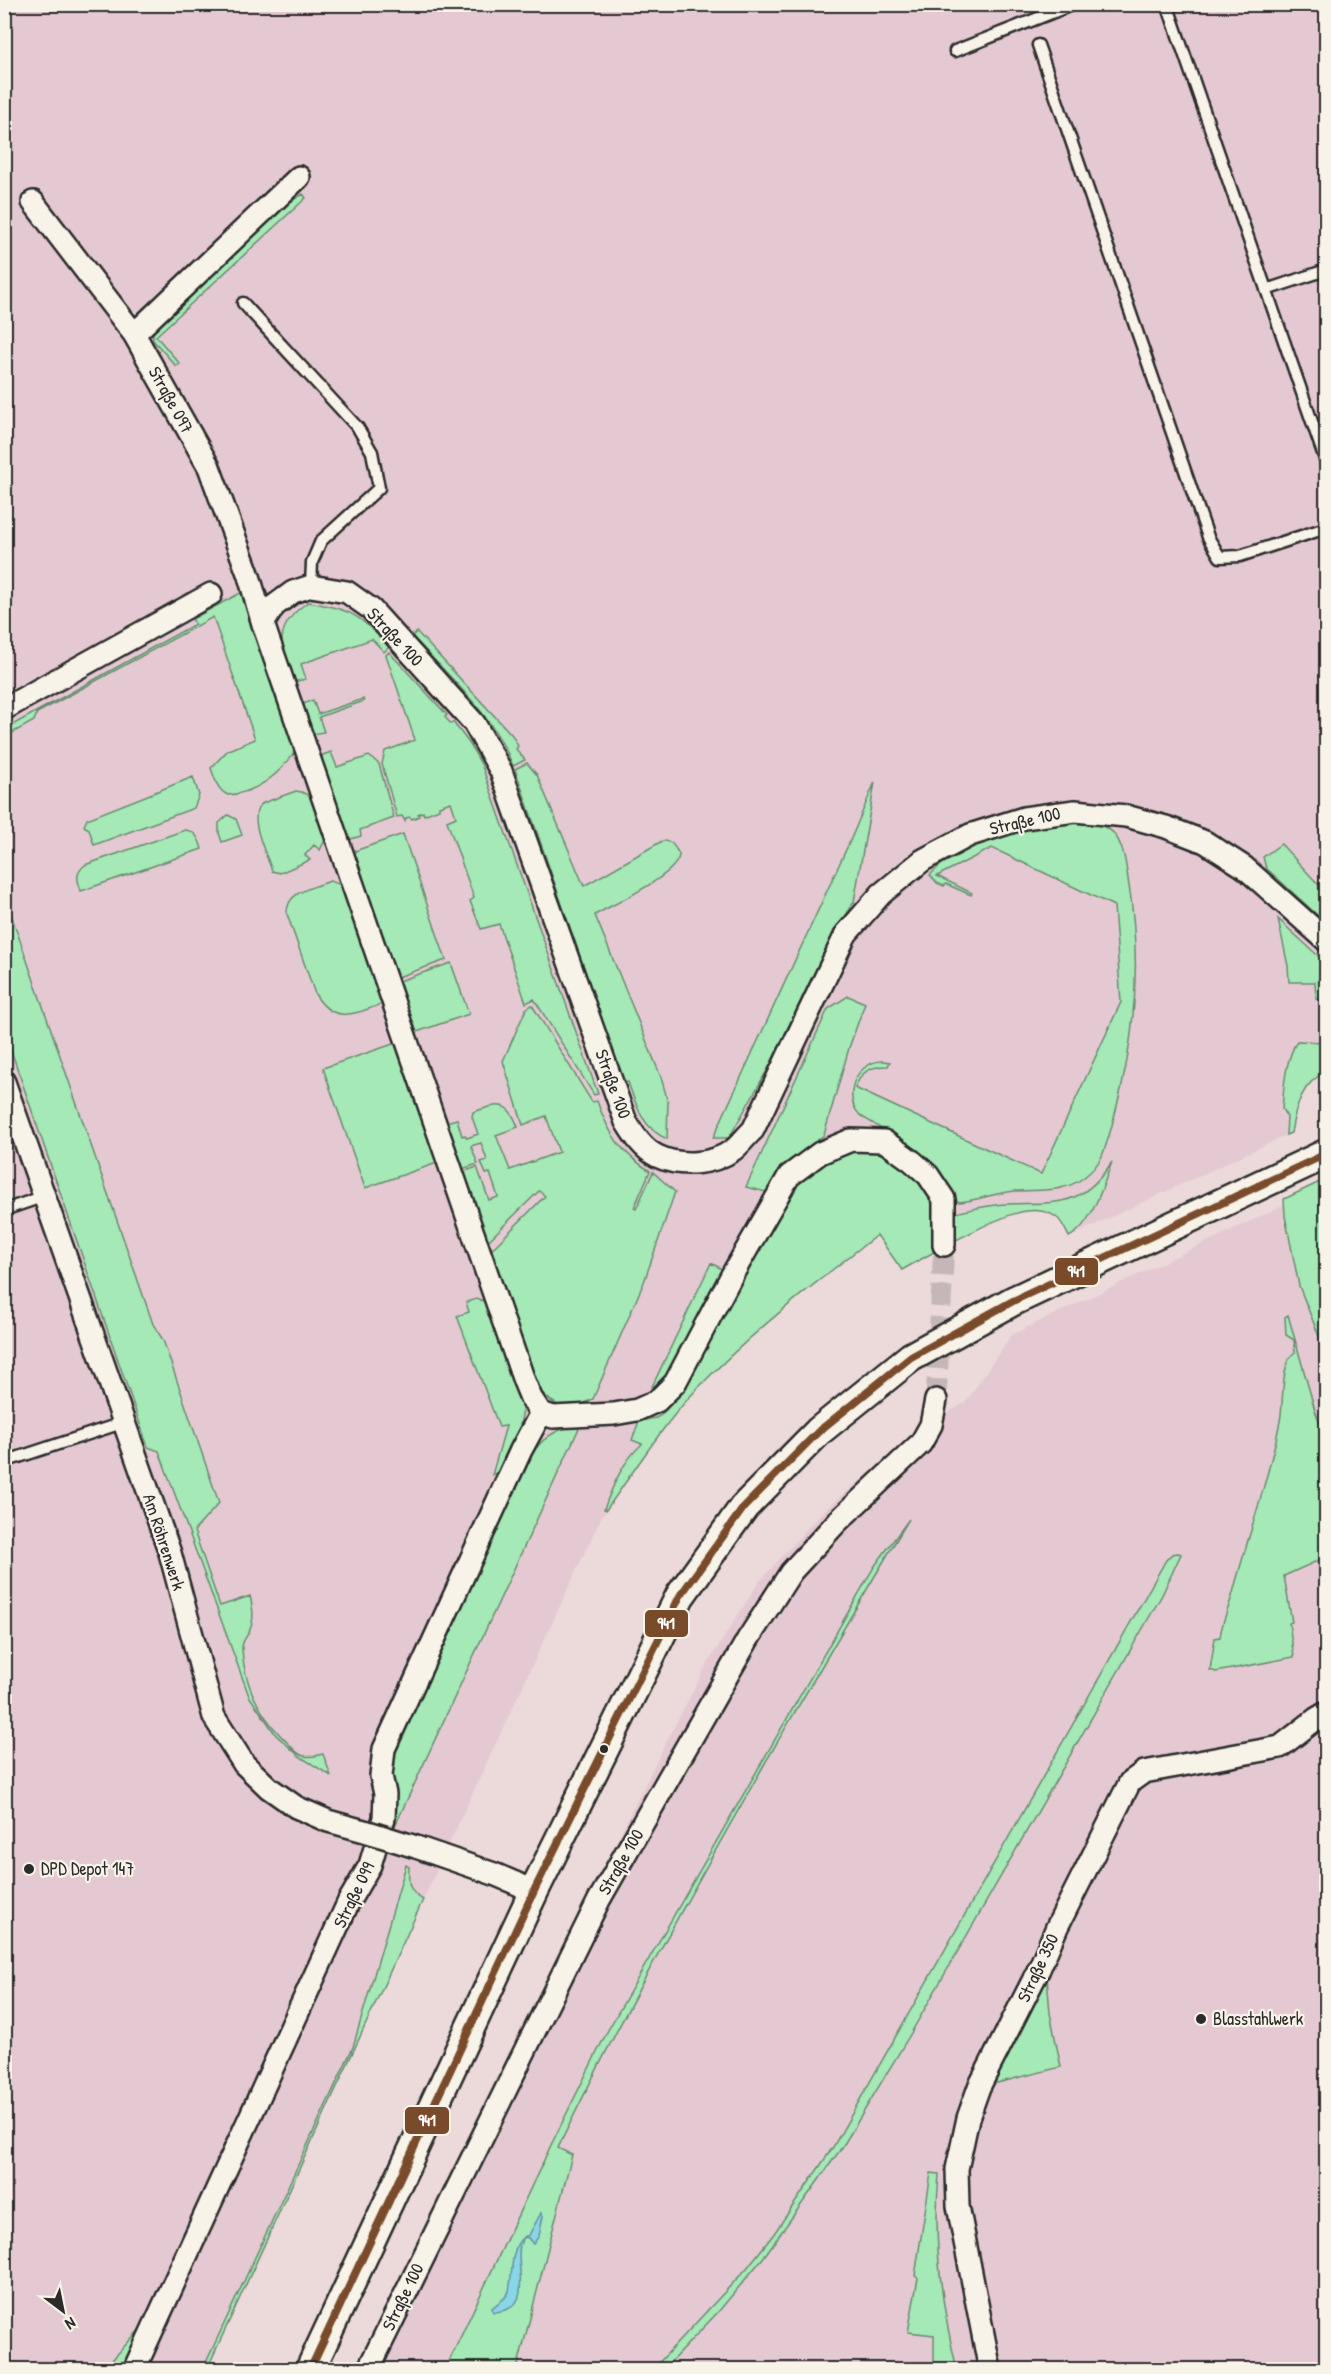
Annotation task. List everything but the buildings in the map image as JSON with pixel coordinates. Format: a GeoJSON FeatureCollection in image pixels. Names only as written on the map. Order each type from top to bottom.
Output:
{"type":"FeatureCollection","features":[{"type":"Feature","properties":{"kind":"main road"},"geometry":{"type":"LineString","coordinates":[[310,2370],[534,1891],[680,1596],[744,1507],[819,1431],[911,1357],[1013,1301],[1321,1156]]}},
{"type":"Feature","properties":{"kind":"street"},"geometry":{"type":"LineString","coordinates":[[134,333],[299,177]]}},
{"type":"Feature","properties":{"kind":"street","name":"Straße 097"},"geometry":{"type":"LineString","coordinates":[[33,202],[134,333],[209,467],[249,576],[263,624]]}},
{"type":"Feature","properties":{"kind":"street"},"geometry":{"type":"LineString","coordinates":[[311,586],[293,592],[274,606],[263,624],[524,1381],[541,1413],[553,1417],[614,1414],[637,1410],[657,1401],[675,1383],[752,1239],[789,1176],[820,1153],[851,1140],[884,1141],[928,1175],[944,1199],[944,1245]]}},
{"type":"Feature","properties":{"kind":"street","name":"Straße 100"},"geometry":{"type":"LineString","coordinates":[[311,586],[347,592],[371,609],[474,723],[501,771],[626,1122],[636,1139],[656,1156],[684,1163],[711,1162],[733,1150],[753,1130],[846,934],[881,894],[923,860],[970,835],[1024,818],[1075,811],[1126,816],[1166,827],[1205,842],[1244,867],[1326,940]]}},
{"type":"Feature","properties":{"kind":"street"},"geometry":{"type":"LineString","coordinates":[[4,709],[211,594]]}},
{"type":"Feature","properties":{"kind":"street","name":"Am Röhrenwerk"},"geometry":{"type":"LineString","coordinates":[[4,1082],[170,1553],[214,1717],[244,1764],[269,1788],[296,1806],[328,1821],[416,1847],[494,1874],[534,1891]]}},
{"type":"Feature","properties":{"kind":"street","name":"Straße 100"},"geometry":{"type":"LineString","coordinates":[[368,2370],[599,1900],[748,1639],[791,1572],[838,1521],[921,1443],[931,1425],[936,1400]]}},
{"type":"Feature","properties":{"kind":"street","name":"Straße 099"},"geometry":{"type":"LineString","coordinates":[[134,2370],[344,1912],[370,1865],[384,1818],[385,1794],[381,1776],[384,1749],[521,1450],[541,1413]]}},
{"type":"Feature","properties":{"kind":"street","name":"Straße 350"},"geometry":{"type":"LineString","coordinates":[[990,2370],[958,2206],[957,2169],[968,2118],[979,2087],[1131,1782],[1144,1772],[1280,1747],[1326,1713]]}},
{"type":"Feature","properties":{"kind":"lane"},"geometry":{"type":"LineString","coordinates":[[955,51],[1074,4]]}},
{"type":"Feature","properties":{"kind":"lane"},"geometry":{"type":"LineString","coordinates":[[1167,4],[1326,462]]}},
{"type":"Feature","properties":{"kind":"lane"},"geometry":{"type":"LineString","coordinates":[[1038,45],[1208,537],[1220,557],[1240,556],[1326,528]]}},
{"type":"Feature","properties":{"kind":"lane"},"geometry":{"type":"LineString","coordinates":[[1266,290],[1326,270]]}},
{"type":"Feature","properties":{"kind":"lane"},"geometry":{"type":"LineString","coordinates":[[243,303],[358,428],[372,452],[379,488],[321,541],[312,562],[311,586]]}},
{"type":"Feature","properties":{"kind":"lane"},"geometry":{"type":"LineString","coordinates":[[4,1210],[46,1196]]}},
{"type":"Feature","properties":{"kind":"lane"},"geometry":{"type":"LineString","coordinates":[[4,1462],[125,1422]]}},
{"type":"Feature","properties":{"kind":"shaded area"},"geometry":{"type":"Polygon","coordinates":[[[5,5],[1326,5],[1326,1072],[1314,1077],[1302,1093],[1294,1113],[1291,1133],[1069,1237],[1057,1218],[1037,1209],[1010,1214],[955,1240],[902,1270],[877,1235],[771,1318],[695,1391],[648,1449],[601,1518],[208,2369],[5,2370],[5,5]]]}},
{"type":"Feature","properties":{"kind":"shaded area"},"geometry":{"type":"Polygon","coordinates":[[[1326,1179],[1326,2369],[360,2370],[668,1738],[709,1661],[758,1583],[822,1512],[914,1436],[939,1417],[965,1403],[1011,1335],[1284,1205],[1284,1199],[1326,1179]]]}},
{"type":"Feature","properties":{"kind":"green space"},"geometry":{"type":"Polygon","coordinates":[[[303,194],[306,198],[156,336],[180,364],[176,366],[153,340],[153,332],[157,324],[249,241],[285,205],[303,194]]]}},
{"type":"Feature","properties":{"kind":"green space"},"geometry":{"type":"Polygon","coordinates":[[[242,592],[296,749],[276,774],[259,786],[228,795],[219,787],[211,768],[227,751],[255,739],[213,617],[37,713],[34,721],[5,737],[5,729],[195,624],[192,619],[242,592]]]}},
{"type":"Feature","properties":{"kind":"green space"},"geometry":{"type":"Polygon","coordinates":[[[308,602],[335,607],[354,615],[370,627],[389,647],[384,652],[372,639],[301,664],[306,679],[293,682],[282,648],[282,638],[289,620],[308,602]]]}},
{"type":"Feature","properties":{"kind":"green space"},"geometry":{"type":"Polygon","coordinates":[[[417,632],[512,735],[518,746],[516,749],[525,760],[513,766],[494,729],[482,713],[412,636],[417,632]]]}},
{"type":"Feature","properties":{"kind":"green space"},"geometry":{"type":"Polygon","coordinates":[[[389,652],[447,715],[445,717],[451,724],[453,722],[469,743],[482,766],[598,1094],[594,1095],[534,999],[526,1003],[499,924],[481,929],[470,901],[474,898],[447,821],[456,817],[451,802],[424,815],[423,812],[412,819],[406,818],[405,821],[402,816],[397,817],[382,764],[385,751],[415,740],[386,655],[389,652]]]}},
{"type":"Feature","properties":{"kind":"green space"},"geometry":{"type":"Polygon","coordinates":[[[363,699],[364,701],[319,717],[324,732],[312,734],[303,704],[313,700],[318,714],[363,699]]]}},
{"type":"Feature","properties":{"kind":"green space"},"geometry":{"type":"Polygon","coordinates":[[[331,752],[337,767],[369,756],[379,764],[394,818],[360,830],[361,836],[348,840],[319,760],[323,755],[331,752]]]}},
{"type":"Feature","properties":{"kind":"green space"},"geometry":{"type":"Polygon","coordinates":[[[527,763],[537,775],[584,886],[662,841],[674,846],[679,854],[676,862],[658,879],[595,915],[661,1077],[668,1102],[667,1139],[651,1129],[637,1107],[628,1082],[624,1083],[515,769],[527,763]]]}},
{"type":"Feature","properties":{"kind":"green space"},"geometry":{"type":"Polygon","coordinates":[[[193,777],[199,795],[194,808],[94,845],[89,829],[84,826],[87,819],[193,777]]]}},
{"type":"Feature","properties":{"kind":"green space"},"geometry":{"type":"Polygon","coordinates":[[[875,782],[854,902],[826,948],[770,1065],[729,1138],[713,1138],[850,841],[875,782]]]}},
{"type":"Feature","properties":{"kind":"green space"},"geometry":{"type":"Polygon","coordinates":[[[296,791],[309,796],[314,802],[326,838],[320,850],[314,845],[305,855],[310,860],[280,873],[272,871],[259,835],[256,816],[258,808],[263,803],[296,791]]]}},
{"type":"Feature","properties":{"kind":"green space"},"geometry":{"type":"Polygon","coordinates":[[[228,815],[236,819],[242,835],[222,842],[219,823],[228,815]]]}},
{"type":"Feature","properties":{"kind":"green space"},"geometry":{"type":"Polygon","coordinates":[[[1083,821],[1109,829],[1121,845],[1132,908],[1135,966],[1132,1024],[1123,1082],[1108,1140],[1101,1158],[1091,1171],[1066,1187],[1008,1192],[959,1202],[929,1161],[859,1114],[853,1103],[852,1090],[856,1078],[867,1066],[877,1062],[890,1062],[888,1066],[867,1071],[860,1077],[855,1088],[1041,1174],[1121,1002],[1114,906],[992,848],[937,876],[972,893],[971,895],[946,884],[944,886],[937,883],[930,875],[963,850],[1001,834],[1042,825],[1083,821]]]}},
{"type":"Feature","properties":{"kind":"green space"},"geometry":{"type":"Polygon","coordinates":[[[185,830],[196,836],[202,849],[81,891],[78,877],[85,865],[185,830]]]}},
{"type":"Feature","properties":{"kind":"green space"},"geometry":{"type":"Polygon","coordinates":[[[403,834],[446,960],[395,978],[352,852],[403,834]]]}},
{"type":"Feature","properties":{"kind":"green space"},"geometry":{"type":"Polygon","coordinates":[[[1281,844],[1319,885],[1323,881],[1326,885],[1326,923],[1266,868],[1263,857],[1281,844]]]}},
{"type":"Feature","properties":{"kind":"green space"},"geometry":{"type":"Polygon","coordinates":[[[330,881],[342,885],[385,1003],[355,1013],[338,1014],[322,1004],[315,994],[287,914],[288,906],[296,895],[330,881]]]}},
{"type":"Feature","properties":{"kind":"green space"},"geometry":{"type":"Polygon","coordinates":[[[5,897],[153,1324],[163,1340],[219,1503],[194,1531],[220,1606],[250,1596],[253,1618],[242,1648],[243,1662],[250,1687],[262,1711],[278,1732],[302,1755],[310,1757],[323,1754],[331,1776],[299,1756],[276,1735],[249,1696],[159,1451],[148,1447],[5,1033],[5,897]]]}},
{"type":"Feature","properties":{"kind":"green space"},"geometry":{"type":"Polygon","coordinates":[[[1278,919],[1326,963],[1326,999],[1316,999],[1315,982],[1289,982],[1278,919]]]}},
{"type":"Feature","properties":{"kind":"green space"},"geometry":{"type":"Polygon","coordinates":[[[451,963],[469,1014],[414,1033],[396,982],[451,963]]]}},
{"type":"Feature","properties":{"kind":"green space"},"geometry":{"type":"Polygon","coordinates":[[[848,996],[865,1003],[849,1048],[824,1135],[789,1163],[766,1192],[746,1187],[828,1009],[848,996]]]}},
{"type":"Feature","properties":{"kind":"green space"},"geometry":{"type":"Polygon","coordinates":[[[532,1005],[592,1102],[597,1101],[611,1133],[631,1157],[650,1171],[634,1208],[636,1209],[653,1172],[675,1192],[644,1282],[593,1399],[570,1407],[557,1405],[539,1389],[490,1251],[545,1196],[539,1191],[487,1242],[463,1172],[477,1167],[489,1200],[498,1197],[490,1173],[486,1174],[481,1162],[487,1160],[481,1143],[471,1146],[478,1164],[462,1169],[446,1122],[457,1119],[462,1136],[465,1135],[467,1138],[478,1134],[472,1117],[473,1112],[496,1106],[506,1108],[518,1127],[496,1135],[510,1170],[559,1152],[546,1116],[523,1125],[503,1061],[526,1009],[532,1005]]]}},
{"type":"Feature","properties":{"kind":"green space"},"geometry":{"type":"Polygon","coordinates":[[[1297,1041],[1326,1042],[1326,1072],[1318,1076],[1305,1089],[1295,1114],[1291,1133],[1286,1135],[1287,1117],[1282,1109],[1284,1083],[1290,1057],[1297,1041]]]}},
{"type":"Feature","properties":{"kind":"green space"},"geometry":{"type":"Polygon","coordinates":[[[399,1042],[440,1162],[365,1188],[323,1068],[399,1042]]]}},
{"type":"Feature","properties":{"kind":"green space"},"geometry":{"type":"Polygon","coordinates":[[[866,1150],[880,1154],[901,1165],[913,1174],[928,1193],[934,1212],[934,1252],[902,1270],[877,1235],[853,1253],[761,1328],[696,1390],[660,1433],[606,1510],[604,1509],[624,1466],[642,1444],[632,1440],[639,1421],[661,1415],[679,1395],[752,1256],[801,1179],[821,1163],[844,1153],[866,1150]]]}},
{"type":"Feature","properties":{"kind":"green space"},"geometry":{"type":"Polygon","coordinates":[[[1112,1162],[1101,1193],[1090,1214],[1077,1232],[1069,1237],[1056,1217],[1045,1212],[1032,1211],[1005,1217],[954,1241],[951,1214],[999,1205],[1066,1200],[1089,1188],[1112,1162]]]}},
{"type":"Feature","properties":{"kind":"green space"},"geometry":{"type":"Polygon","coordinates":[[[1326,1179],[1326,1354],[1299,1286],[1285,1216],[1284,1199],[1326,1179]]]}},
{"type":"Feature","properties":{"kind":"green space"},"geometry":{"type":"Polygon","coordinates":[[[711,1263],[724,1270],[670,1376],[648,1395],[711,1263]]]}},
{"type":"Feature","properties":{"kind":"green space"},"geometry":{"type":"Polygon","coordinates":[[[477,1299],[488,1302],[523,1404],[521,1421],[510,1454],[498,1471],[492,1475],[506,1426],[499,1427],[457,1316],[469,1312],[466,1302],[477,1299]]]}},
{"type":"Feature","properties":{"kind":"green space"},"geometry":{"type":"Polygon","coordinates":[[[1288,1315],[1326,1441],[1326,1475],[1322,1477],[1326,1490],[1326,1557],[1284,1576],[1292,1622],[1289,1623],[1294,1657],[1216,1672],[1210,1670],[1215,1638],[1220,1637],[1265,1484],[1280,1421],[1287,1365],[1295,1352],[1294,1340],[1286,1335],[1285,1317],[1288,1315]]]}},
{"type":"Feature","properties":{"kind":"green space"},"geometry":{"type":"Polygon","coordinates":[[[572,1426],[580,1426],[370,1880],[390,1806],[394,1748],[526,1464],[534,1450],[550,1435],[572,1426]]]}},
{"type":"Feature","properties":{"kind":"green space"},"geometry":{"type":"Polygon","coordinates":[[[909,1519],[764,1765],[684,1907],[632,2002],[558,2148],[572,2155],[517,2369],[445,2370],[608,2030],[874,1567],[909,1519]]]}},
{"type":"Feature","properties":{"kind":"green space"},"geometry":{"type":"Polygon","coordinates":[[[1172,1554],[1181,1554],[1162,1595],[911,2033],[843,2146],[763,2258],[719,2311],[664,2369],[653,2369],[747,2268],[773,2235],[833,2147],[1166,1560],[1172,1554]]]}},
{"type":"Feature","properties":{"kind":"green space"},"geometry":{"type":"Polygon","coordinates":[[[406,1865],[409,1867],[409,1882],[412,1890],[423,1900],[207,2369],[203,2369],[353,2047],[406,1865]]]}},
{"type":"Feature","properties":{"kind":"green space"},"geometry":{"type":"Polygon","coordinates":[[[1047,1976],[1050,2013],[1061,2067],[989,2085],[1047,1976]]]}},
{"type":"Feature","properties":{"kind":"green space"},"geometry":{"type":"Polygon","coordinates":[[[931,2173],[939,2174],[937,2223],[940,2272],[957,2369],[934,2369],[934,2335],[908,2332],[918,2278],[915,2276],[931,2173]]]}},
{"type":"Feature","properties":{"kind":"green space"},"geometry":{"type":"Polygon","coordinates":[[[149,2319],[126,2369],[104,2369],[149,2319]]]}},
{"type":"Feature","properties":{"kind":"water"},"geometry":{"type":"Polygon","coordinates":[[[541,2213],[543,2216],[539,2236],[533,2244],[525,2237],[529,2235],[541,2213]]]}},
{"type":"Feature","properties":{"kind":"water"},"geometry":{"type":"Polygon","coordinates":[[[525,2237],[520,2245],[519,2255],[520,2292],[516,2302],[508,2309],[493,2312],[492,2308],[508,2294],[513,2258],[518,2243],[525,2237]]]}},
{"type":"Feature","properties":{"kind":"tunnel"},"geometry":{"type":"LineString","coordinates":[[936,1400],[944,1245]]}},
{"type":"Feature","properties":{"kind":"transit line","name":"941"},"geometry":{"type":"LineString","coordinates":[[310,2370],[534,1891],[680,1596],[744,1507],[819,1431],[911,1357],[1013,1301],[1326,1154]]}},
{"type":"Feature","properties":{"kind":"place","name":"DPD Depot 147"},"geometry":{"type":"Point","coordinates":[29,1869]}},
{"type":"Feature","properties":{"kind":"place","name":"Blasstahlwerk"},"geometry":{"type":"Point","coordinates":[1201,2019]}}]}
